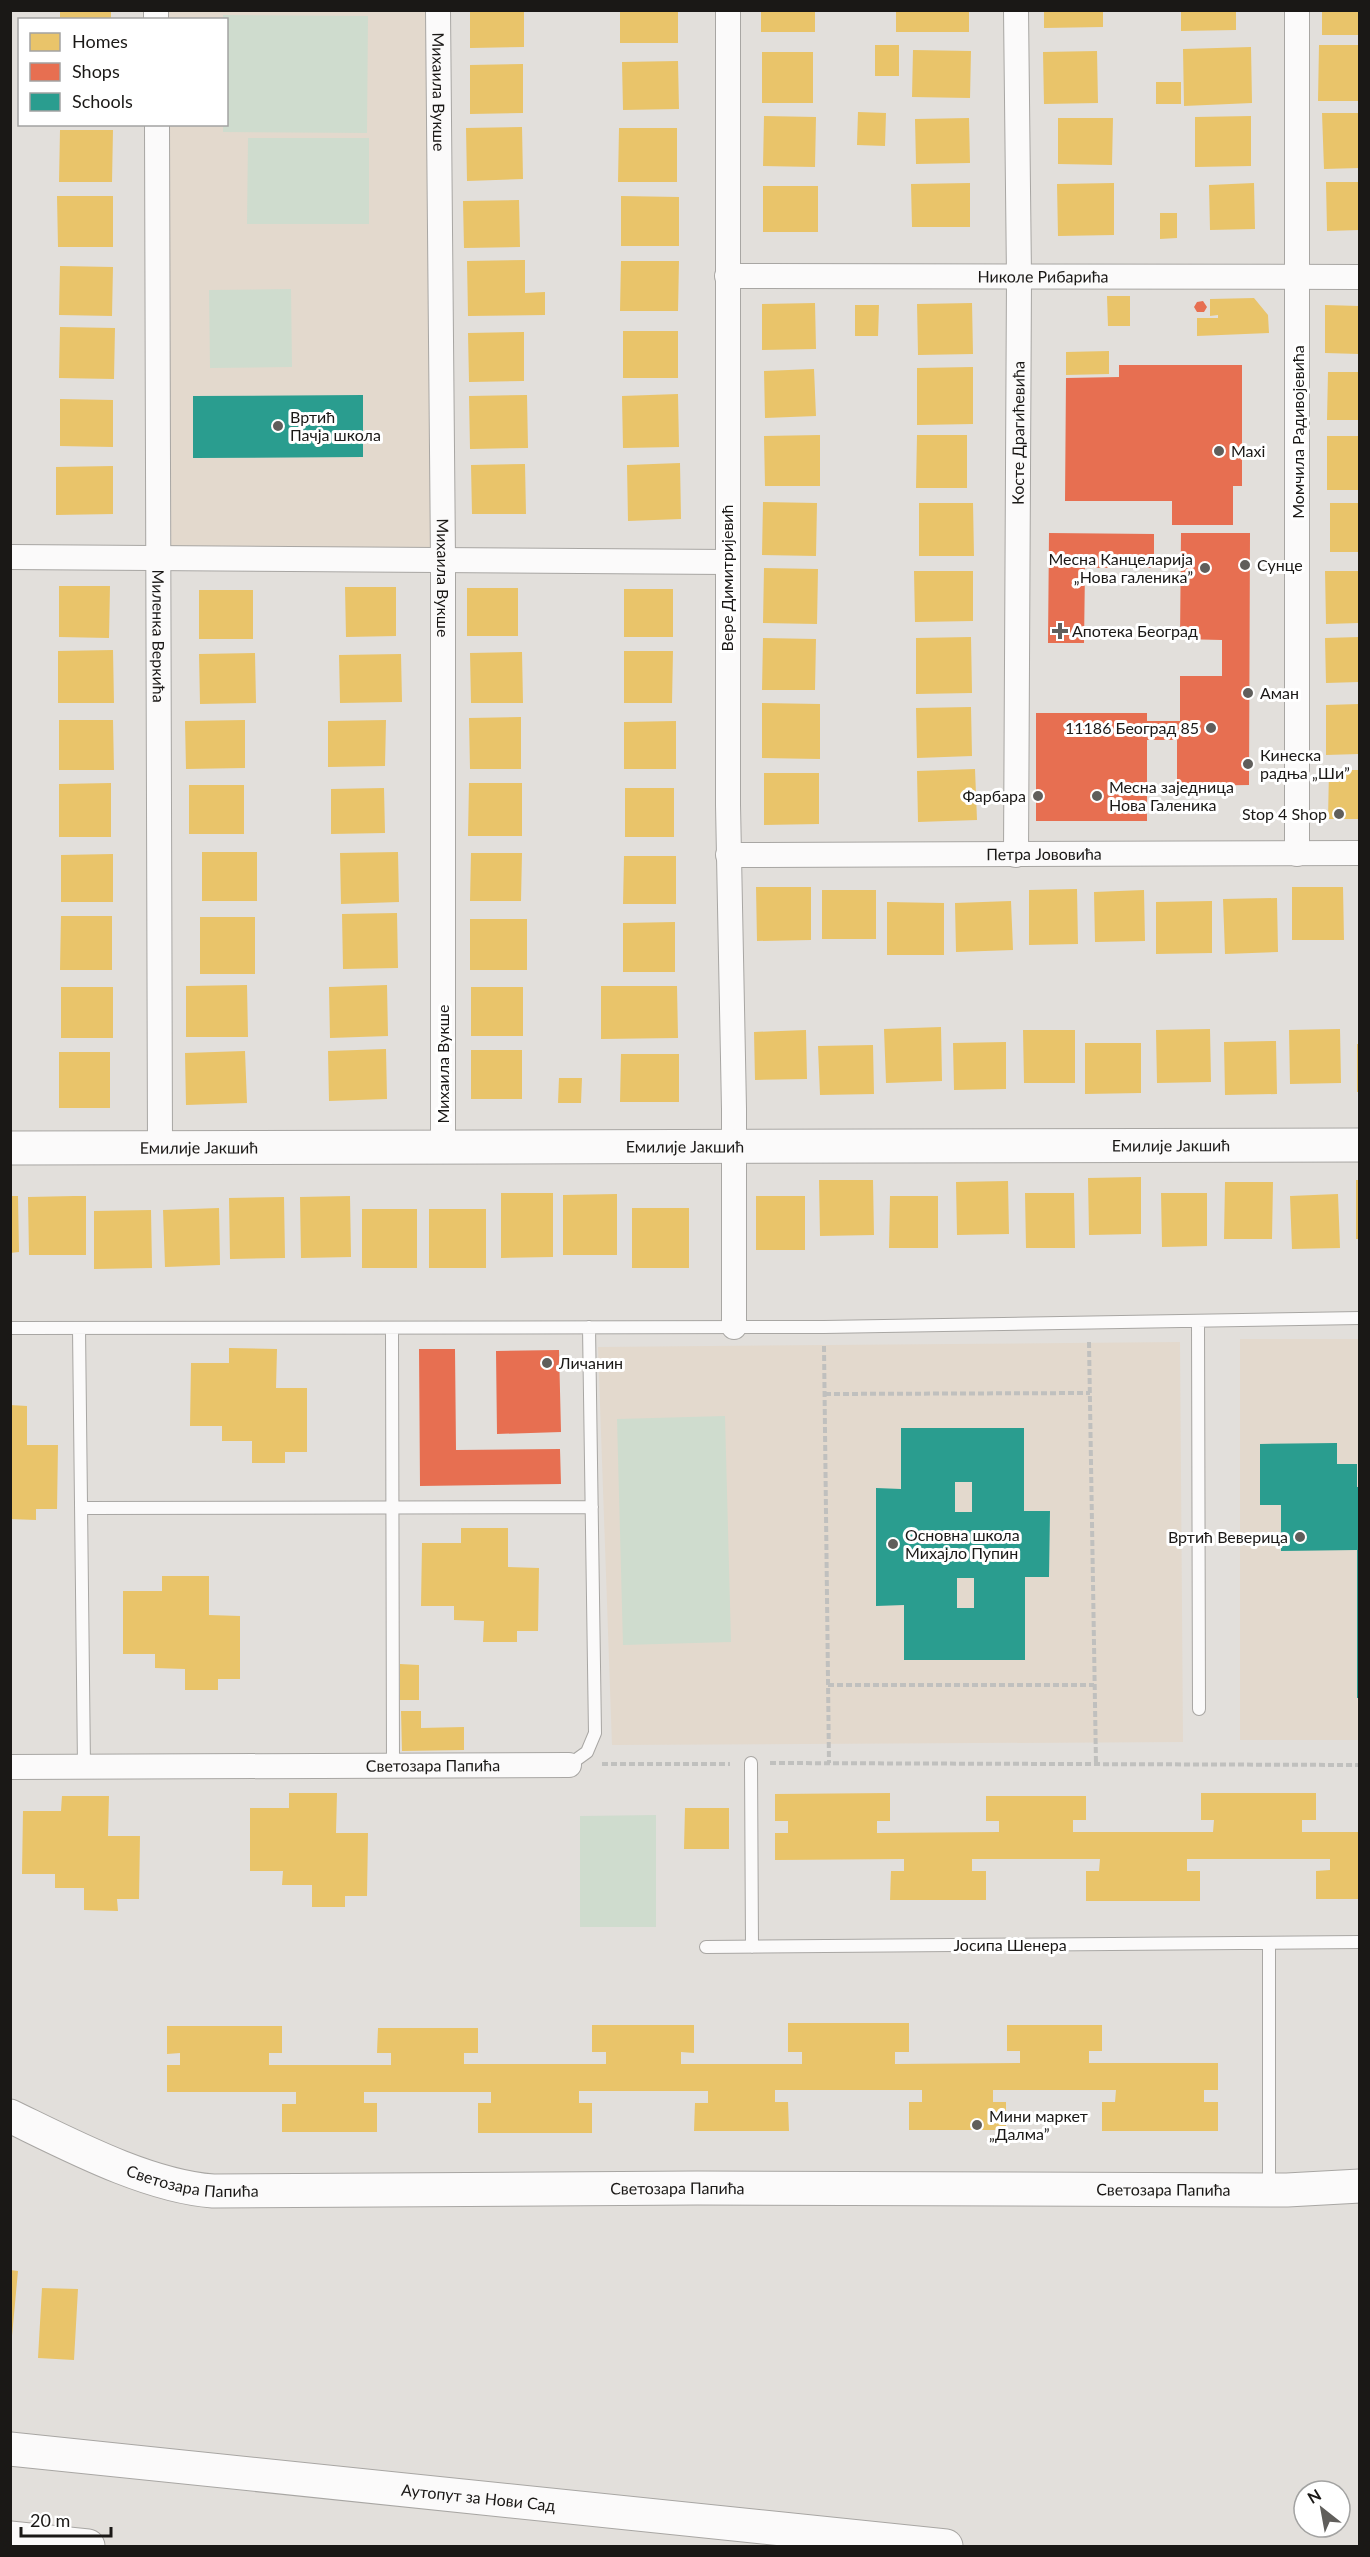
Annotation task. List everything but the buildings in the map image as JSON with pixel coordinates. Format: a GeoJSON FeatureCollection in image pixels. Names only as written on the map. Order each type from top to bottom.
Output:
{"type":"FeatureCollection","features":[{"type":"Feature","properties":{"kind":"street","name":"Михаила Вукше"},"geometry":{"type":"LineString","coordinates":[[438,10],[443,560],[443,1145]]}},
{"type":"Feature","properties":{"kind":"street","name":"Вере Димитријевић"},"geometry":{"type":"LineString","coordinates":[[729,10],[727,562],[734,1327]]}},
{"type":"Feature","properties":{"kind":"street","name":"Косте Драгићевића"},"geometry":{"type":"LineString","coordinates":[[1016,10],[1019,278],[1016,855]]}},
{"type":"Feature","properties":{"kind":"street","name":"Момчила Радивојевића"},"geometry":{"type":"LineString","coordinates":[[1297,10],[1299,277],[1297,854]]}},
{"type":"Feature","properties":{"kind":"street","name":"Миленка Веркића"},"geometry":{"type":"LineString","coordinates":[[157,126],[160,1146]]}},
{"type":"Feature","properties":{"kind":"street","name":"Николе Рибарића"},"geometry":{"type":"LineString","coordinates":[[727,276],[1359,277]]}},
{"type":"Feature","properties":{"kind":"street"},"geometry":{"type":"LineString","coordinates":[[10,557],[727,562]]}},
{"type":"Feature","properties":{"kind":"street","name":"Петра Јововића"},"geometry":{"type":"LineString","coordinates":[[729,855],[1359,853]]}},
{"type":"Feature","properties":{"kind":"street","name":"Емилије Јакшић"},"geometry":{"type":"LineString","coordinates":[[10,1148],[443,1145],[1359,1145]]}},
{"type":"Feature","properties":{"kind":"street","name":"Светозара Папића"},"geometry":{"type":"LineString","coordinates":[[10,1767],[569,1765]]}},
{"type":"Feature","properties":{"kind":"street","name":"Светозара Папића"},"geometry":{"type":"LineString","coordinates":[[10,2116],[128,2168],[187,2189],[213,2191],[685,2188],[1269,2190],[1359,2186]]}},
{"type":"Feature","properties":{"kind":"street","name":"Аутопут за Нови Сад"},"geometry":{"type":"LineString","coordinates":[[10,2449],[946,2547]]}},
{"type":"Feature","properties":{"kind":"street"},"geometry":{"type":"LineString","coordinates":[[10,2538],[88,2547]]}},
{"type":"Feature","properties":{"kind":"lane"},"geometry":{"type":"LineString","coordinates":[[10,1328],[824,1327],[1359,1318]]}},
{"type":"Feature","properties":{"kind":"lane"},"geometry":{"type":"LineString","coordinates":[[1198,1322],[1199,1709]]}},
{"type":"Feature","properties":{"kind":"lane"},"geometry":{"type":"LineString","coordinates":[[569,1765],[587,1752],[595,1733],[589,1327]]}},
{"type":"Feature","properties":{"kind":"lane"},"geometry":{"type":"LineString","coordinates":[[79,1328],[84,1766]]}},
{"type":"Feature","properties":{"kind":"lane"},"geometry":{"type":"LineString","coordinates":[[392,1329],[393,1765]]}},
{"type":"Feature","properties":{"kind":"lane"},"geometry":{"type":"LineString","coordinates":[[81,1508],[592,1507]]}},
{"type":"Feature","properties":{"kind":"lane"},"geometry":{"type":"LineString","coordinates":[[751,1763],[752,1947]]}},
{"type":"Feature","properties":{"kind":"lane","name":"Јосипа Шенера"},"geometry":{"type":"LineString","coordinates":[[706,1947],[1359,1942]]}},
{"type":"Feature","properties":{"kind":"lane"},"geometry":{"type":"LineString","coordinates":[[1269,1943],[1269,2190]]}},
{"type":"Feature","properties":{"kind":"path"},"geometry":{"type":"LineString","coordinates":[[1089,1323],[1096,1764]]}},
{"type":"Feature","properties":{"kind":"path"},"geometry":{"type":"LineString","coordinates":[[824,1327],[829,1763]]}},
{"type":"Feature","properties":{"kind":"path"},"geometry":{"type":"LineString","coordinates":[[825,1394],[1090,1393]]}},
{"type":"Feature","properties":{"kind":"path"},"geometry":{"type":"LineString","coordinates":[[828,1685],[1094,1684]]}},
{"type":"Feature","properties":{"kind":"path"},"geometry":{"type":"LineString","coordinates":[[569,1765],[751,1763],[1359,1765]]}},
{"type":"Feature","properties":{"kind":"shaded area"},"geometry":{"type":"Polygon","coordinates":[[[156,11],[438,11],[443,560],[159,559],[157,126],[228,126],[228,18],[156,18],[156,11]]]}},
{"type":"Feature","properties":{"kind":"shaded area","name":"Вртић Веверица"},"geometry":{"type":"Polygon","coordinates":[[[1240,1339],[1359,1339],[1359,1740],[1240,1740],[1240,1339]]]}},
{"type":"Feature","properties":{"kind":"shaded area","name":"Основна школа Михајло Пупин"},"geometry":{"type":"Polygon","coordinates":[[[1180,1342],[1183,1742],[612,1745],[598,1347],[1180,1342]]]}},
{"type":"Feature","properties":{"kind":"green space"},"geometry":{"type":"Polygon","coordinates":[[[223,15],[368,16],[367,133],[223,132],[223,126],[228,126],[228,18],[223,18],[223,15]]]}},
{"type":"Feature","properties":{"kind":"green space"},"geometry":{"type":"Polygon","coordinates":[[[248,138],[369,138],[369,224],[247,224],[248,138]]]}},
{"type":"Feature","properties":{"kind":"green space"},"geometry":{"type":"Polygon","coordinates":[[[291,289],[292,367],[210,368],[209,290],[291,289]]]}},
{"type":"Feature","properties":{"kind":"green space"},"geometry":{"type":"Polygon","coordinates":[[[725,1416],[731,1642],[623,1645],[617,1419],[725,1416]]]}},
{"type":"Feature","properties":{"kind":"green space"},"geometry":{"type":"Polygon","coordinates":[[[656,1815],[656,1927],[580,1927],[580,1816],[656,1815]]]}},
{"type":"Feature","properties":{"kind":"place","name":"Вртић Пачја школа"},"geometry":{"type":"Point","coordinates":[278,426]}},
{"type":"Feature","properties":{"kind":"place","name":"Maxi"},"geometry":{"type":"Point","coordinates":[1219,451]}},
{"type":"Feature","properties":{"kind":"place","name":"Сунце"},"geometry":{"type":"Point","coordinates":[1245,565]}},
{"type":"Feature","properties":{"kind":"place","name":"Месна Канцеларија „Нова галеника”"},"geometry":{"type":"Point","coordinates":[1205,568]}},
{"type":"Feature","properties":{"kind":"place","name":"Апотека Београд"},"geometry":{"type":"Point","coordinates":[1060,631]}},
{"type":"Feature","properties":{"kind":"place","name":"Аман"},"geometry":{"type":"Point","coordinates":[1248,693]}},
{"type":"Feature","properties":{"kind":"place","name":"11186 Београд 85"},"geometry":{"type":"Point","coordinates":[1211,728]}},
{"type":"Feature","properties":{"kind":"place","name":"Кинеска радња „Ши”"},"geometry":{"type":"Point","coordinates":[1248,764]}},
{"type":"Feature","properties":{"kind":"place","name":"Фарбара"},"geometry":{"type":"Point","coordinates":[1038,796]}},
{"type":"Feature","properties":{"kind":"place","name":"Месна заједница Нова Галеника"},"geometry":{"type":"Point","coordinates":[1097,796]}},
{"type":"Feature","properties":{"kind":"place","name":"Stop 4 Shop"},"geometry":{"type":"Point","coordinates":[1339,814]}},
{"type":"Feature","properties":{"kind":"place","name":"Личанин"},"geometry":{"type":"Point","coordinates":[547,1363]}},
{"type":"Feature","properties":{"kind":"place","name":"Вртић Веверица"},"geometry":{"type":"Point","coordinates":[1300,1537]}},
{"type":"Feature","properties":{"kind":"place","name":"Основна школа Михајло Пупин"},"geometry":{"type":"Point","coordinates":[893,1544]}},
{"type":"Feature","properties":{"kind":"place","name":"Мини маркет „Далма”"},"geometry":{"type":"Point","coordinates":[977,2125]}}]}
